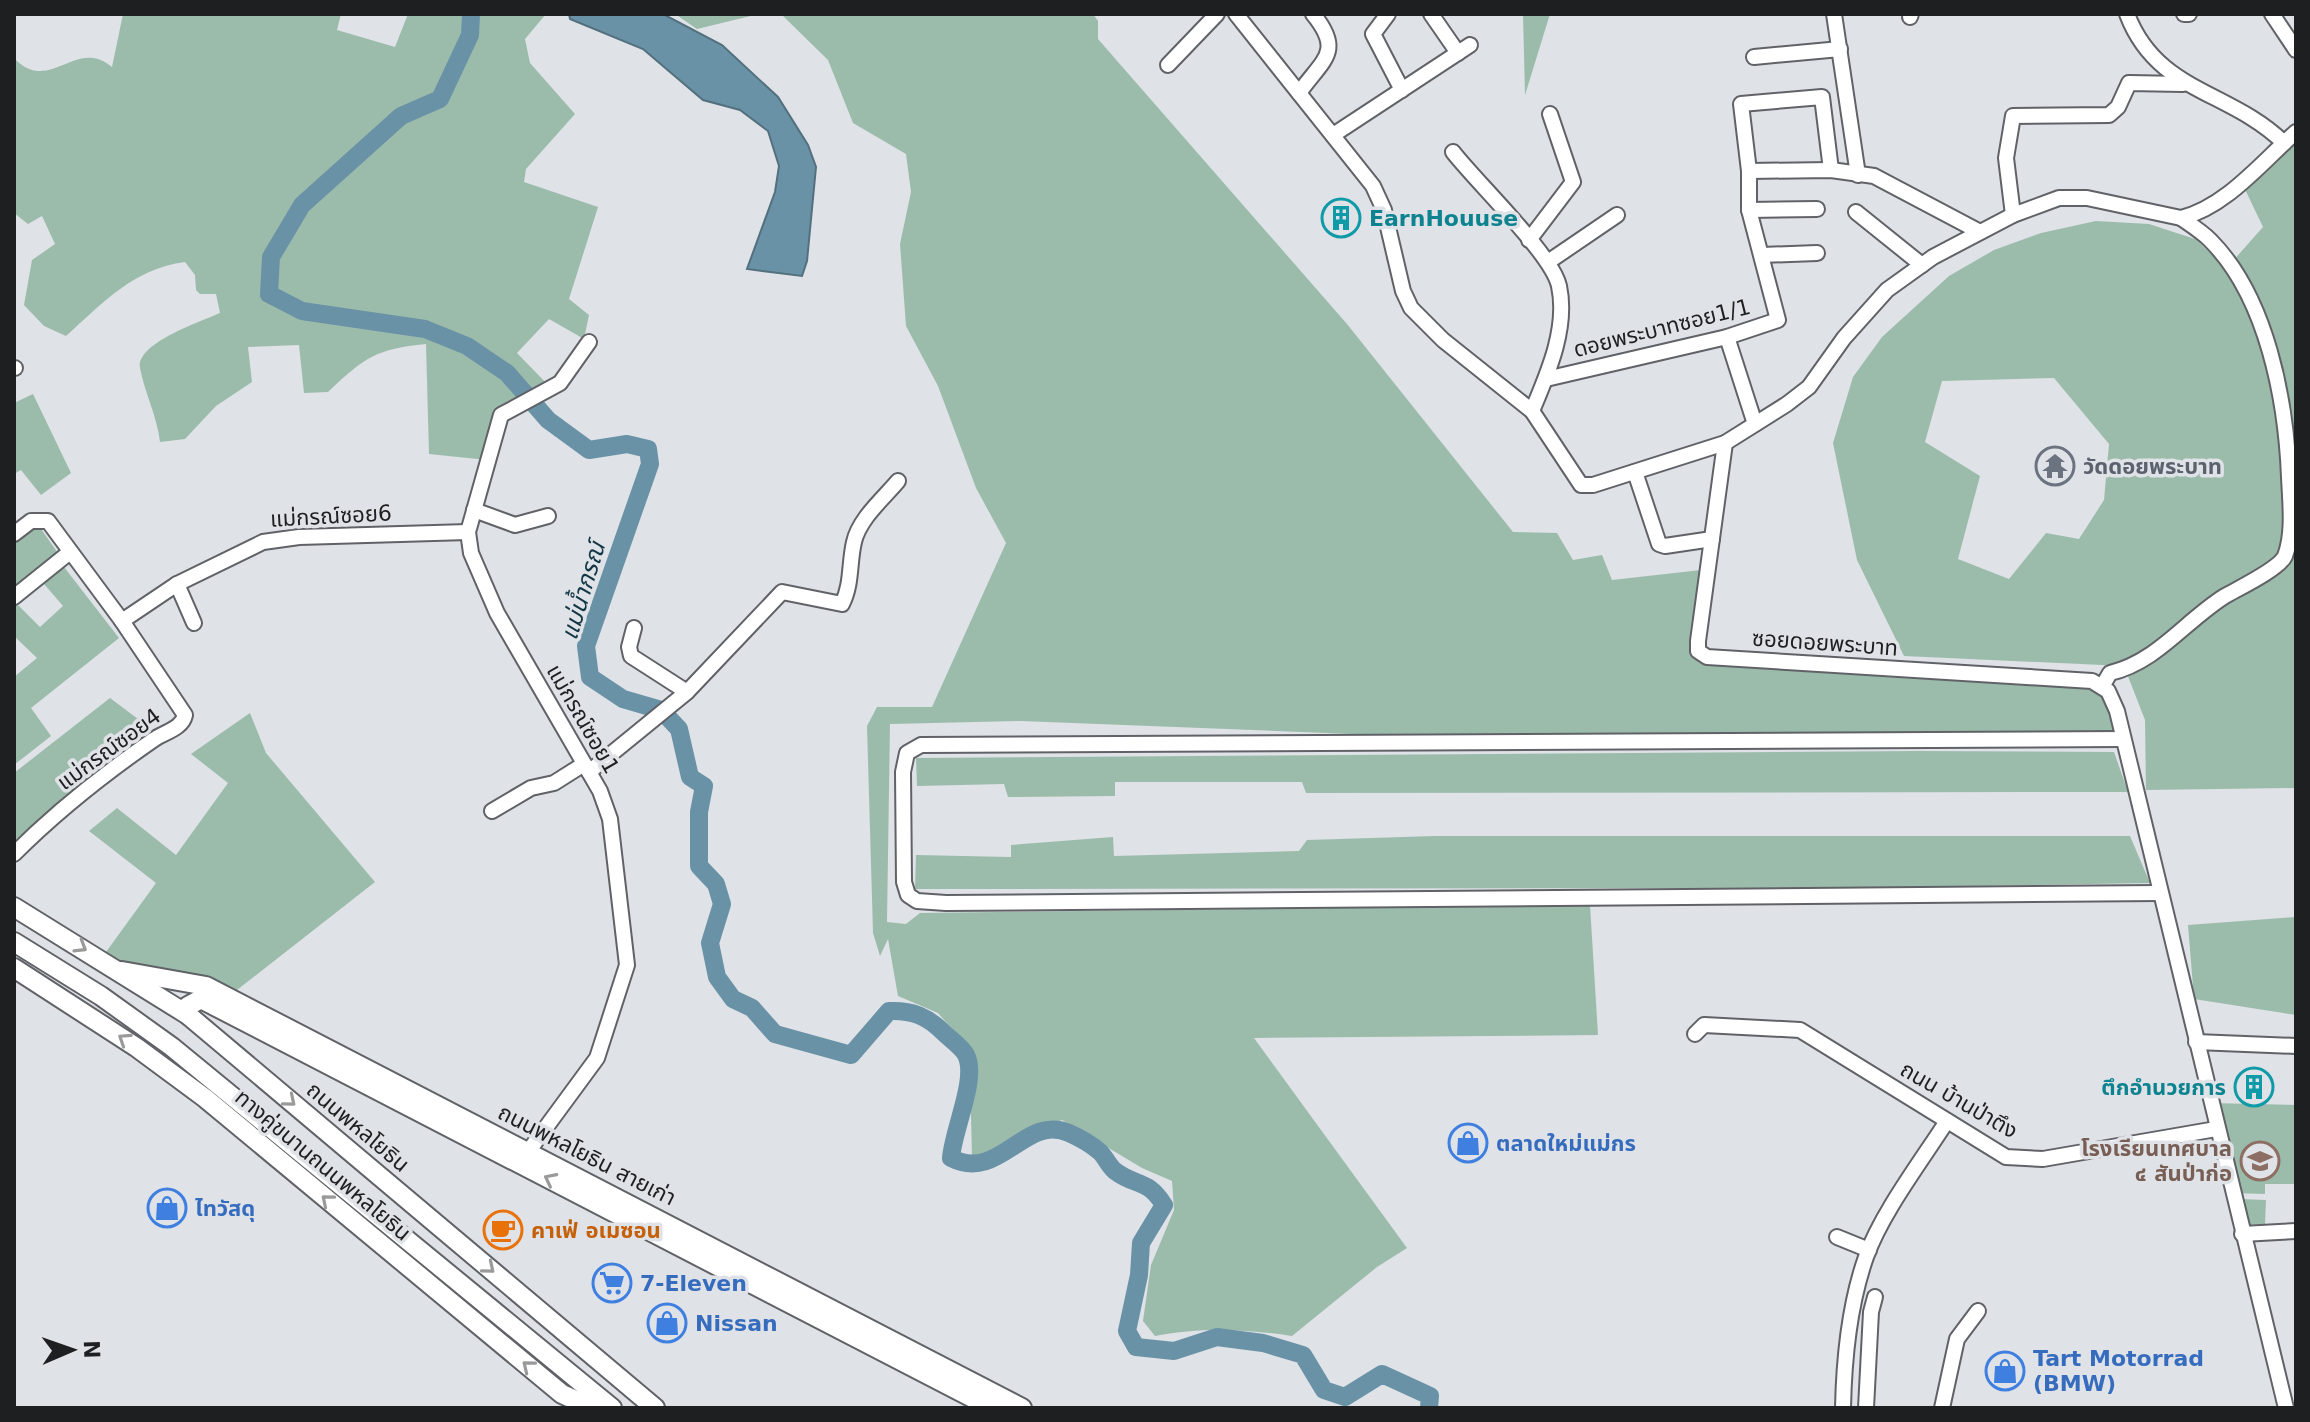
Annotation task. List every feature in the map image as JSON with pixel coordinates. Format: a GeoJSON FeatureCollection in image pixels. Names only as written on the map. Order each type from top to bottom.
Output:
{"type":"FeatureCollection","features":[{"type":"Feature","properties":{"kind":"main road","name":"ถนนพหลโยธิน"},"geometry":{"type":"LineString","coordinates":[[14,907],[122,971],[188,1015],[655,1408]]}},
{"type":"Feature","properties":{"kind":"main road"},"geometry":{"type":"LineString","coordinates":[[14,942],[172,1047],[612,1408]]}},
{"type":"Feature","properties":{"kind":"main road","name":"ทางคู่ขนานถนนพหลโยธิน"},"geometry":{"type":"LineString","coordinates":[[14,968],[136,1047],[205,1098],[562,1394],[593,1408]]}},
{"type":"Feature","properties":{"kind":"main road","name":"ถนนพหลโยธิน สายเก่า"},"geometry":{"type":"LineString","coordinates":[[122,971],[206,986],[992,1408]]}},
{"type":"Feature","properties":{"kind":"main road","name":"ถนนพหลโยธิน สายเก่า"},"geometry":{"type":"LineString","coordinates":[[188,1015],[188,1006],[201,999],[1022,1408]]}},
{"type":"Feature","properties":{"kind":"main road"},"geometry":{"type":"LineString","coordinates":[[205,1098],[270,1125]]}},
{"type":"Feature","properties":{"kind":"street"},"geometry":{"type":"LineString","coordinates":[[1168,65],[1217,14]]}},
{"type":"Feature","properties":{"kind":"street"},"geometry":{"type":"LineString","coordinates":[[1236,14],[1373,186],[1384,210],[1403,291],[1411,308],[1443,340],[1532,411],[1581,485],[1593,485],[1725,443],[1809,387],[1844,338],[1887,290],[1922,265],[1980,232],[2013,215],[2059,198],[2087,198],[2181,218],[2209,239],[2227,260],[2246,295],[2280,381],[2289,469],[2288,547],[2278,565],[2214,603],[2151,655],[2126,669],[2110,673],[2103,685],[2113,698],[2286,1408]]}},
{"type":"Feature","properties":{"kind":"street"},"geometry":{"type":"LineString","coordinates":[[1299,93],[1330,47],[1330,36],[1313,14]]}},
{"type":"Feature","properties":{"kind":"street"},"geometry":{"type":"LineString","coordinates":[[1388,14],[1373,34],[1402,90]]}},
{"type":"Feature","properties":{"kind":"street"},"geometry":{"type":"LineString","coordinates":[[1333,135],[1464,49],[1431,14]]}},
{"type":"Feature","properties":{"kind":"street"},"geometry":{"type":"LineString","coordinates":[[1834,14],[1858,175]]}},
{"type":"Feature","properties":{"kind":"street"},"geometry":{"type":"LineString","coordinates":[[2127,14],[2135,36],[2183,84],[2264,123],[2284,143]]}},
{"type":"Feature","properties":{"kind":"street"},"geometry":{"type":"LineString","coordinates":[[2272,14],[2296,50]]}},
{"type":"Feature","properties":{"kind":"street"},"geometry":{"type":"LineString","coordinates":[[1754,57],[1840,49]]}},
{"type":"Feature","properties":{"kind":"street"},"geometry":{"type":"LineString","coordinates":[[2013,215],[2006,158],[2013,116],[2109,115],[2118,107],[2129,83],[2183,84]]}},
{"type":"Feature","properties":{"kind":"street","name":"ดอยพระบาทซอย1/1"},"geometry":{"type":"LineString","coordinates":[[1546,379],[1727,337],[1778,320],[1749,210],[1749,171],[1741,104],[1822,97],[1831,170]]}},
{"type":"Feature","properties":{"kind":"street"},"geometry":{"type":"LineString","coordinates":[[1529,240],[1573,182],[1550,114]]}},
{"type":"Feature","properties":{"kind":"street"},"geometry":{"type":"LineString","coordinates":[[2181,218],[2216,204],[2296,132]]}},
{"type":"Feature","properties":{"kind":"street"},"geometry":{"type":"LineString","coordinates":[[1453,152],[1548,262],[1559,285],[1561,306],[1546,379],[1532,411]]}},
{"type":"Feature","properties":{"kind":"street"},"geometry":{"type":"LineString","coordinates":[[1749,171],[1831,170],[1874,176],[1980,232]]}},
{"type":"Feature","properties":{"kind":"street"},"geometry":{"type":"LineString","coordinates":[[1749,210],[1817,209]]}},
{"type":"Feature","properties":{"kind":"street"},"geometry":{"type":"LineString","coordinates":[[1856,212],[1922,265]]}},
{"type":"Feature","properties":{"kind":"street"},"geometry":{"type":"LineString","coordinates":[[1548,262],[1617,215]]}},
{"type":"Feature","properties":{"kind":"street"},"geometry":{"type":"LineString","coordinates":[[1762,255],[1817,253]]}},
{"type":"Feature","properties":{"kind":"street"},"geometry":{"type":"LineString","coordinates":[[1727,337],[1755,424]]}},
{"type":"Feature","properties":{"kind":"street"},"geometry":{"type":"LineString","coordinates":[[468,532],[501,415],[560,383],[589,342]]}},
{"type":"Feature","properties":{"kind":"street","name":"ซอยดอยพระบาท"},"geometry":{"type":"LineString","coordinates":[[1725,443],[1698,641],[1698,651],[1707,657],[2092,681],[2103,685]]}},
{"type":"Feature","properties":{"kind":"street"},"geometry":{"type":"LineString","coordinates":[[1635,472],[1659,544],[1665,546],[1712,539]]}},
{"type":"Feature","properties":{"kind":"street"},"geometry":{"type":"LineString","coordinates":[[492,811],[531,788],[554,783],[587,768],[655,721],[675,705],[782,592],[842,604],[848,594],[854,539],[863,522],[898,481]]}},
{"type":"Feature","properties":{"kind":"street"},"geometry":{"type":"LineString","coordinates":[[474,510],[515,525],[548,516]]}},
{"type":"Feature","properties":{"kind":"street"},"geometry":{"type":"LineString","coordinates":[[14,534],[31,521],[48,521],[70,552],[14,597]]}},
{"type":"Feature","properties":{"kind":"street","name":"แม่กรณ์ซอย6"},"geometry":{"type":"LineString","coordinates":[[122,621],[177,584],[263,542],[299,537],[468,532]]}},
{"type":"Feature","properties":{"kind":"street","name":"แม่กรณ์ซอย1"},"geometry":{"type":"LineString","coordinates":[[468,532],[471,553],[497,613],[587,768],[610,819],[627,965],[597,1058],[523,1157]]}},
{"type":"Feature","properties":{"kind":"street","name":"แม่กรณ์ซอย4"},"geometry":{"type":"LineString","coordinates":[[14,854],[91,787],[184,721],[181,704],[70,552]]}},
{"type":"Feature","properties":{"kind":"street"},"geometry":{"type":"LineString","coordinates":[[177,584],[194,623]]}},
{"type":"Feature","properties":{"kind":"street"},"geometry":{"type":"LineString","coordinates":[[634,628],[629,647],[631,656],[687,692]]}},
{"type":"Feature","properties":{"kind":"street"},"geometry":{"type":"LineString","coordinates":[[2123,739],[921,745],[907,753],[903,772],[904,882],[908,895],[917,901],[946,903],[2160,893]]}},
{"type":"Feature","properties":{"kind":"street","name":"ถนน บ้านป่าตึง"},"geometry":{"type":"LineString","coordinates":[[1695,1034],[1704,1025],[1800,1030],[2006,1157],[2043,1164],[2216,1129]]}},
{"type":"Feature","properties":{"kind":"street"},"geometry":{"type":"LineString","coordinates":[[2196,1042],[2296,1046]]}},
{"type":"Feature","properties":{"kind":"street"},"geometry":{"type":"LineString","coordinates":[[1843,1408],[1850,1319],[1868,1253],[1903,1188],[1947,1121]]}},
{"type":"Feature","properties":{"kind":"street"},"geometry":{"type":"LineString","coordinates":[[2242,1234],[2296,1231]]}},
{"type":"Feature","properties":{"kind":"street"},"geometry":{"type":"LineString","coordinates":[[1837,1237],[1868,1253]]}},
{"type":"Feature","properties":{"kind":"street"},"geometry":{"type":"LineString","coordinates":[[1866,1408],[1869,1325],[1875,1297]]}},
{"type":"Feature","properties":{"kind":"street"},"geometry":{"type":"LineString","coordinates":[[1942,1408],[1957,1339],[1978,1311]]}},
{"type":"Feature","properties":{"kind":"green space"},"geometry":{"type":"Polygon","coordinates":[[[123,14],[341,14],[337,30],[395,47],[408,14],[546,14],[525,39],[530,63],[575,114],[526,169],[524,182],[598,207],[569,299],[589,315],[584,339],[549,319],[517,353],[551,388],[499,414],[487,460],[429,454],[426,344],[383,352],[352,370],[328,392],[304,393],[299,345],[248,347],[252,382],[216,406],[185,439],[160,442],[140,368],[141,359],[148,350],[171,334],[220,313],[216,294],[200,294],[196,290],[195,275],[185,262],[150,272],[120,289],[66,336],[44,326],[24,305],[32,260],[55,244],[42,216],[28,224],[14,213],[14,58],[27,68],[39,71],[86,58],[99,59],[112,67],[123,14]]]}},
{"type":"Feature","properties":{"kind":"green space"},"geometry":{"type":"Polygon","coordinates":[[[675,14],[759,14],[697,29],[675,14]]]}},
{"type":"Feature","properties":{"kind":"green space"},"geometry":{"type":"Polygon","coordinates":[[[781,14],[1093,14],[1098,21],[1098,39],[1347,324],[1513,532],[1557,533],[1573,560],[1602,555],[1612,580],[1701,570],[1703,659],[2103,685],[2123,739],[1692,741],[1689,734],[1352,734],[1021,721],[890,724],[887,922],[906,924],[920,913],[1590,905],[1598,1035],[1254,1038],[1407,1248],[1377,1267],[1292,1336],[1223,1330],[1155,1336],[1143,1321],[1151,1265],[1174,1210],[1172,1181],[1142,1168],[1062,1120],[972,1158],[970,1075],[974,1054],[938,1013],[898,996],[888,939],[880,956],[873,933],[867,726],[877,707],[932,707],[1006,543],[976,488],[938,386],[906,326],[900,244],[911,192],[906,154],[853,123],[828,60],[781,14]]]}},
{"type":"Feature","properties":{"kind":"green space"},"geometry":{"type":"Polygon","coordinates":[[[1523,14],[1550,14],[1525,95],[1523,14]]]}},
{"type":"Feature","properties":{"kind":"green space"},"geometry":{"type":"Polygon","coordinates":[[[2296,132],[2296,543],[2285,552],[2296,545],[2296,788],[2146,790],[2145,720],[2124,666],[1904,656],[1857,560],[1833,443],[1853,377],[1882,337],[1949,276],[1994,250],[2041,233],[2096,221],[2149,224],[2195,239],[2237,276],[2232,262],[2263,227],[2241,181],[2296,132]],[[2054,378],[1942,381],[1925,442],[1980,476],[1958,559],[2009,579],[2046,533],[2079,539],[2104,500],[2109,444],[2054,378]]]}},
{"type":"Feature","properties":{"kind":"green space"},"geometry":{"type":"Polygon","coordinates":[[[33,394],[71,473],[41,495],[21,470],[14,474],[14,403],[33,394]]]}},
{"type":"Feature","properties":{"kind":"green space"},"geometry":{"type":"Polygon","coordinates":[[[39,526],[62,559],[14,597],[14,534],[39,526]]]}},
{"type":"Feature","properties":{"kind":"green space"},"geometry":{"type":"Polygon","coordinates":[[[64,567],[119,638],[31,708],[51,736],[14,765],[14,677],[37,658],[14,636],[14,604],[40,627],[63,606],[44,584],[64,567]]]}},
{"type":"Feature","properties":{"kind":"green space"},"geometry":{"type":"Polygon","coordinates":[[[110,698],[138,719],[130,727],[135,738],[147,745],[75,800],[14,841],[14,773],[110,698]]]}},
{"type":"Feature","properties":{"kind":"green space"},"geometry":{"type":"Polygon","coordinates":[[[250,713],[266,753],[375,882],[228,997],[101,959],[156,883],[89,831],[117,808],[176,855],[228,783],[191,754],[250,713]]]}},
{"type":"Feature","properties":{"kind":"green space"},"geometry":{"type":"Polygon","coordinates":[[[2114,752],[2128,792],[1306,793],[1302,782],[1115,782],[1115,796],[1008,797],[1004,784],[917,786],[916,758],[2114,752]]]}},
{"type":"Feature","properties":{"kind":"green space"},"geometry":{"type":"Polygon","coordinates":[[[1435,836],[2130,836],[2150,883],[1860,888],[915,889],[916,855],[1011,857],[1011,845],[1113,837],[1114,856],[1299,851],[1307,840],[1435,836]]]}},
{"type":"Feature","properties":{"kind":"green space"},"geometry":{"type":"Polygon","coordinates":[[[2296,917],[2296,1015],[2194,999],[2188,925],[2296,917]]]}},
{"type":"Feature","properties":{"kind":"green space"},"geometry":{"type":"Polygon","coordinates":[[[2209,1103],[2296,1105],[2296,1184],[2265,1184],[2265,1194],[2232,1193],[2209,1103]]]}},
{"type":"Feature","properties":{"kind":"green space"},"geometry":{"type":"Polygon","coordinates":[[[2239,1199],[2266,1200],[2265,1224],[2245,1225],[2239,1199]]]}},
{"type":"Feature","properties":{"kind":"water"},"geometry":{"type":"Polygon","coordinates":[[[569,14],[663,14],[722,45],[778,97],[808,145],[816,167],[807,261],[802,276],[747,269],[775,192],[779,166],[768,131],[740,110],[703,100],[643,49],[570,19],[569,14]]]}},
{"type":"Feature","properties":{"kind":"waterway","name":"แม่น้ำกรณ์"},"geometry":{"type":"LineString","coordinates":[[471,14],[470,35],[440,99],[401,116],[302,205],[271,257],[269,294],[302,311],[425,329],[467,346],[507,373],[548,420],[589,450],[627,444],[648,449],[650,464],[586,646],[590,677],[623,699],[661,710],[679,729],[690,777],[704,786],[699,812],[699,866],[716,884],[722,904],[710,943],[717,977],[733,999],[752,1008],[775,1034],[851,1055],[889,1011],[912,1013],[931,1022],[962,1049],[969,1065],[967,1090],[951,1158],[968,1163],[984,1162],[1039,1132],[1053,1129],[1085,1141],[1100,1152],[1115,1171],[1158,1196],[1164,1205],[1141,1243],[1139,1275],[1127,1331],[1136,1347],[1174,1351],[1217,1337],[1263,1343],[1303,1355],[1324,1390],[1345,1397],[1382,1374],[1430,1396],[1429,1408]]}},
{"type":"Feature","properties":{"kind":"place","name":"EarnHouuse"},"geometry":{"type":"Point","coordinates":[1341,218]}},
{"type":"Feature","properties":{"kind":"place","name":"วัดดอยพระบาท"},"geometry":{"type":"Point","coordinates":[2055,466]}},
{"type":"Feature","properties":{"kind":"place","name":"ตึกอำนวยการ"},"geometry":{"type":"Point","coordinates":[2254,1087]}},
{"type":"Feature","properties":{"kind":"place","name":"ตลาดใหม่แม่กร"},"geometry":{"type":"Point","coordinates":[1468,1143]}},
{"type":"Feature","properties":{"kind":"place","name":"โรงเรียนเทศบาล ๔ สันป่าก่อ"},"geometry":{"type":"Point","coordinates":[2260,1161]}},
{"type":"Feature","properties":{"kind":"place","name":"ไทวัสดุ"},"geometry":{"type":"Point","coordinates":[167,1208]}},
{"type":"Feature","properties":{"kind":"place","name":"คาเฟ่ อเมซอน"},"geometry":{"type":"Point","coordinates":[503,1230]}},
{"type":"Feature","properties":{"kind":"place","name":"7-Eleven"},"geometry":{"type":"Point","coordinates":[612,1283]}},
{"type":"Feature","properties":{"kind":"place","name":"Nissan"},"geometry":{"type":"Point","coordinates":[667,1323]}},
{"type":"Feature","properties":{"kind":"place","name":"Tart Motorrad (BMW)"},"geometry":{"type":"Point","coordinates":[2005,1371]}}]}
